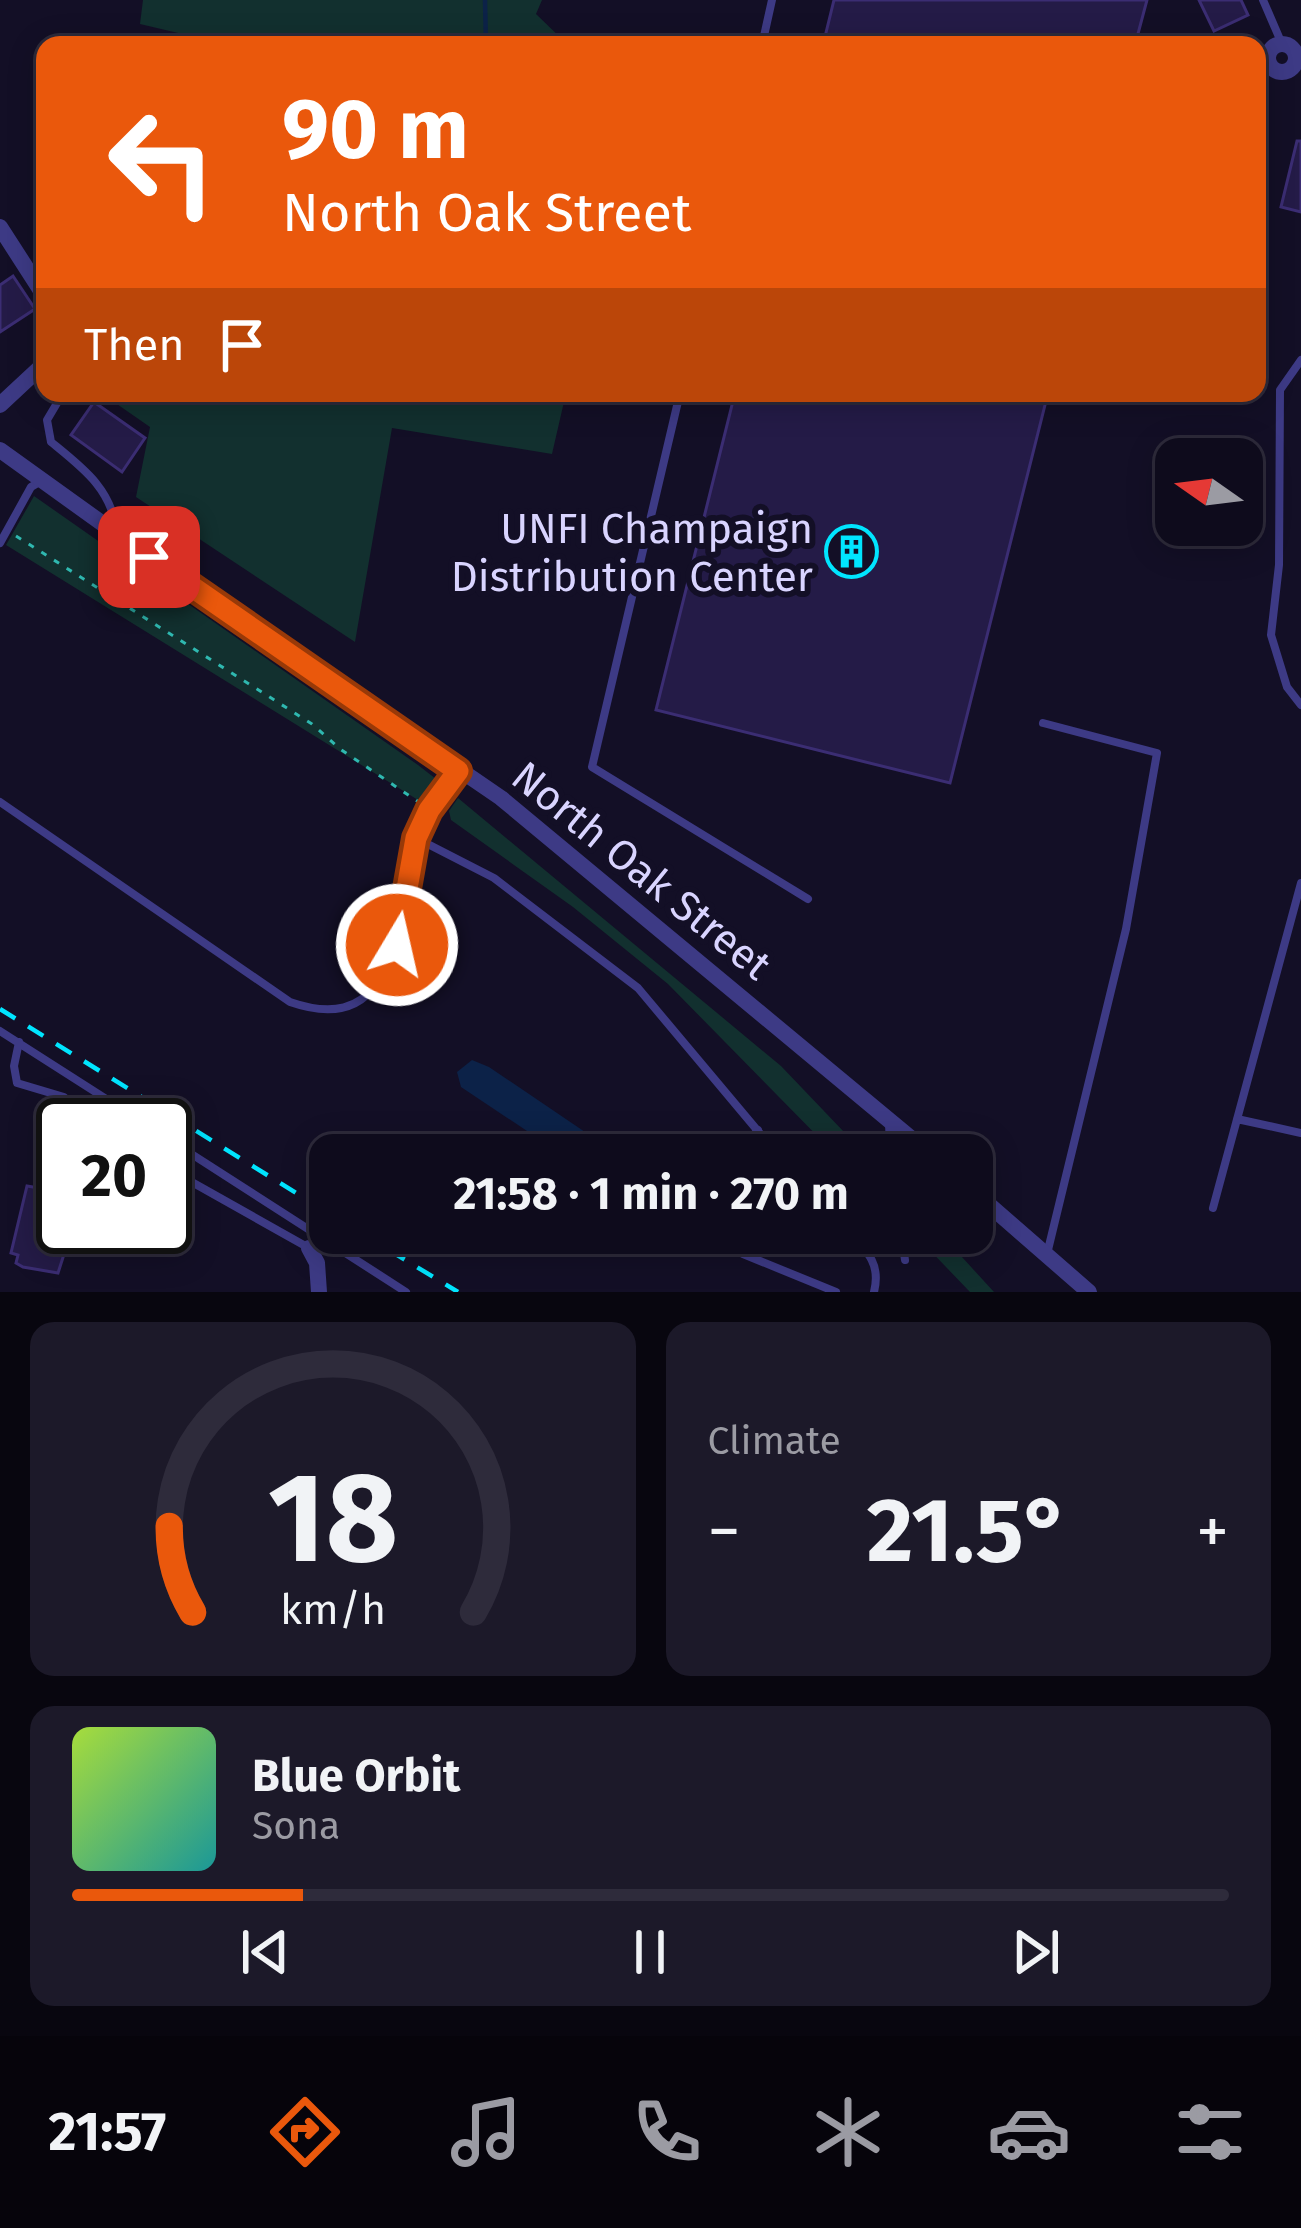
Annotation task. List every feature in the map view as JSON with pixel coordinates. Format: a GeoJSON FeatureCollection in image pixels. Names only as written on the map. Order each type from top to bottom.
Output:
{"type":"FeatureCollection","features":[{"type":"Feature","properties":{"kind":"street"},"geometry":{"type":"LineString","coordinates":[[1266,62],[1270,50],[1282,44],[1294,50],[1299,60],[1284,72],[1266,71]]}},
{"type":"Feature","properties":{"kind":"street"},"geometry":{"type":"LineString","coordinates":[[0,227],[36,283]]}},
{"type":"Feature","properties":{"kind":"street"},"geometry":{"type":"LineString","coordinates":[[0,404],[36,371]]}},
{"type":"Feature","properties":{"kind":"street","name":"North Oak Street"},"geometry":{"type":"LineString","coordinates":[[0,448],[117,535],[501,798],[906,1134]]}},
{"type":"Feature","properties":{"kind":"street"},"geometry":{"type":"LineString","coordinates":[[993,1208],[1089,1292]]}},
{"type":"Feature","properties":{"kind":"street"},"geometry":{"type":"LineString","coordinates":[[313,1254],[320,1292]]}},
{"type":"Feature","properties":{"kind":"lane"},"geometry":{"type":"LineString","coordinates":[[764,36],[772,0]]}},
{"type":"Feature","properties":{"kind":"lane"},"geometry":{"type":"LineString","coordinates":[[1264,0],[1282,44]]}},
{"type":"Feature","properties":{"kind":"lane"},"geometry":{"type":"LineString","coordinates":[[1301,360],[1280,391],[1279,565],[1271,635],[1287,687],[1301,706]]}},
{"type":"Feature","properties":{"kind":"lane"},"geometry":{"type":"LineString","coordinates":[[57,402],[46,420],[51,442],[93,475],[115,511],[117,535]]}},
{"type":"Feature","properties":{"kind":"lane"},"geometry":{"type":"LineString","coordinates":[[678,402],[592,766],[808,899]]}},
{"type":"Feature","properties":{"kind":"lane"},"geometry":{"type":"LineString","coordinates":[[0,543],[31,487],[42,480]]}},
{"type":"Feature","properties":{"kind":"lane"},"geometry":{"type":"LineString","coordinates":[[1042,723],[1157,753],[1126,929],[1047,1255]]}},
{"type":"Feature","properties":{"kind":"lane"},"geometry":{"type":"LineString","coordinates":[[0,802],[290,1002],[313,1010],[346,1007],[364,996],[389,965],[416,838],[429,810],[458,771]]}},
{"type":"Feature","properties":{"kind":"lane"},"geometry":{"type":"LineString","coordinates":[[416,838],[494,878],[638,988],[761,1134]]}},
{"type":"Feature","properties":{"kind":"lane"},"geometry":{"type":"LineString","coordinates":[[1213,1208],[1301,883]]}},
{"type":"Feature","properties":{"kind":"lane"},"geometry":{"type":"LineString","coordinates":[[0,1031],[105,1098]]}},
{"type":"Feature","properties":{"kind":"lane"},"geometry":{"type":"LineString","coordinates":[[19,1042],[14,1066],[17,1083],[65,1098]]}},
{"type":"Feature","properties":{"kind":"lane"},"geometry":{"type":"LineString","coordinates":[[1237,1119],[1301,1133]]}},
{"type":"Feature","properties":{"kind":"lane"},"geometry":{"type":"LineString","coordinates":[[890,1120],[890,1134]]}},
{"type":"Feature","properties":{"kind":"lane"},"geometry":{"type":"LineString","coordinates":[[754,1134],[758,1130]]}},
{"type":"Feature","properties":{"kind":"lane"},"geometry":{"type":"LineString","coordinates":[[192,1154],[406,1292]]}},
{"type":"Feature","properties":{"kind":"lane"},"geometry":{"type":"LineString","coordinates":[[192,1182],[309,1247]]}},
{"type":"Feature","properties":{"kind":"lane"},"geometry":{"type":"LineString","coordinates":[[743,1254],[836,1292]]}},
{"type":"Feature","properties":{"kind":"lane"},"geometry":{"type":"LineString","coordinates":[[869,1254],[878,1276],[874,1292]]}},
{"type":"Feature","properties":{"kind":"lane"},"geometry":{"type":"LineString","coordinates":[[904,1254],[905,1260]]}},
{"type":"Feature","properties":{"kind":"path"},"geometry":{"type":"LineString","coordinates":[[6,532],[29,542],[313,724],[340,749],[429,810]]}},
{"type":"Feature","properties":{"kind":"green space"},"geometry":{"type":"Polygon","coordinates":[[[143,0],[542,0],[536,14],[559,36],[191,36],[140,24],[143,0]]]}},
{"type":"Feature","properties":{"kind":"green space"},"geometry":{"type":"Polygon","coordinates":[[[114,402],[564,402],[552,454],[392,428],[355,642],[136,497],[150,427],[114,402]]]}},
{"type":"Feature","properties":{"kind":"green space"},"geometry":{"type":"Polygon","coordinates":[[[34,496],[436,779],[418,800],[6,545],[34,496]]]}},
{"type":"Feature","properties":{"kind":"green space"},"geometry":{"type":"Polygon","coordinates":[[[458,798],[781,1066],[846,1134],[815,1134],[668,984],[573,907],[451,820],[449,811],[458,798]]]}},
{"type":"Feature","properties":{"kind":"green space"},"geometry":{"type":"Polygon","coordinates":[[[934,1254],[959,1254],[994,1292],[970,1292],[934,1254]]]}},
{"type":"Feature","properties":{"kind":"water"},"geometry":{"type":"Polygon","coordinates":[[[472,1060],[489,1067],[586,1134],[532,1134],[461,1087],[457,1072],[472,1060]]]}},
{"type":"Feature","properties":{"kind":"building"},"geometry":{"type":"Polygon","coordinates":[[[834,0],[1147,0],[1137,36],[825,36],[834,0]]]}},
{"type":"Feature","properties":{"kind":"building"},"geometry":{"type":"Polygon","coordinates":[[[1199,0],[1241,0],[1248,15],[1214,31],[1199,0]]]}},
{"type":"Feature","properties":{"kind":"building"},"geometry":{"type":"Polygon","coordinates":[[[1297,141],[1301,141],[1301,212],[1281,207],[1297,141]]]}},
{"type":"Feature","properties":{"kind":"building"},"geometry":{"type":"Polygon","coordinates":[[[13,276],[35,309],[0,332],[0,285],[13,276]]]}},
{"type":"Feature","properties":{"kind":"building"},"geometry":{"type":"Polygon","coordinates":[[[94,402],[145,438],[122,472],[71,435],[94,402]]]}},
{"type":"Feature","properties":{"kind":"building","name":"UNFI Champaign Distribution Center"},"geometry":{"type":"Polygon","coordinates":[[[733,402],[1046,402],[950,783],[656,710],[733,402]]]}},
{"type":"Feature","properties":{"kind":"building"},"geometry":{"type":"Polygon","coordinates":[[[27,1186],[36,1188],[36,1254],[64,1254],[58,1273],[23,1267],[16,1263],[18,1255],[11,1253],[27,1186]]]}},
{"type":"Feature","properties":{"kind":"waterway"},"geometry":{"type":"LineString","coordinates":[[485,0],[486,36]]}},
{"type":"Feature","properties":{"kind":"railway"},"geometry":{"type":"LineString","coordinates":[[0,1009],[309,1201]]}},
{"type":"Feature","properties":{"kind":"railway"},"geometry":{"type":"LineString","coordinates":[[396,1254],[458,1292]]}},
{"type":"Feature","properties":{"kind":"place","name":"UNFI Champaign Distribution Center"},"geometry":{"type":"Point","coordinates":[852,552]}},
{"type":"Feature","properties":{"kind":"route"},"geometry":{"type":"LineString","coordinates":[[149,557],[458,771],[429,810],[416,838],[397,945]]}}]}
